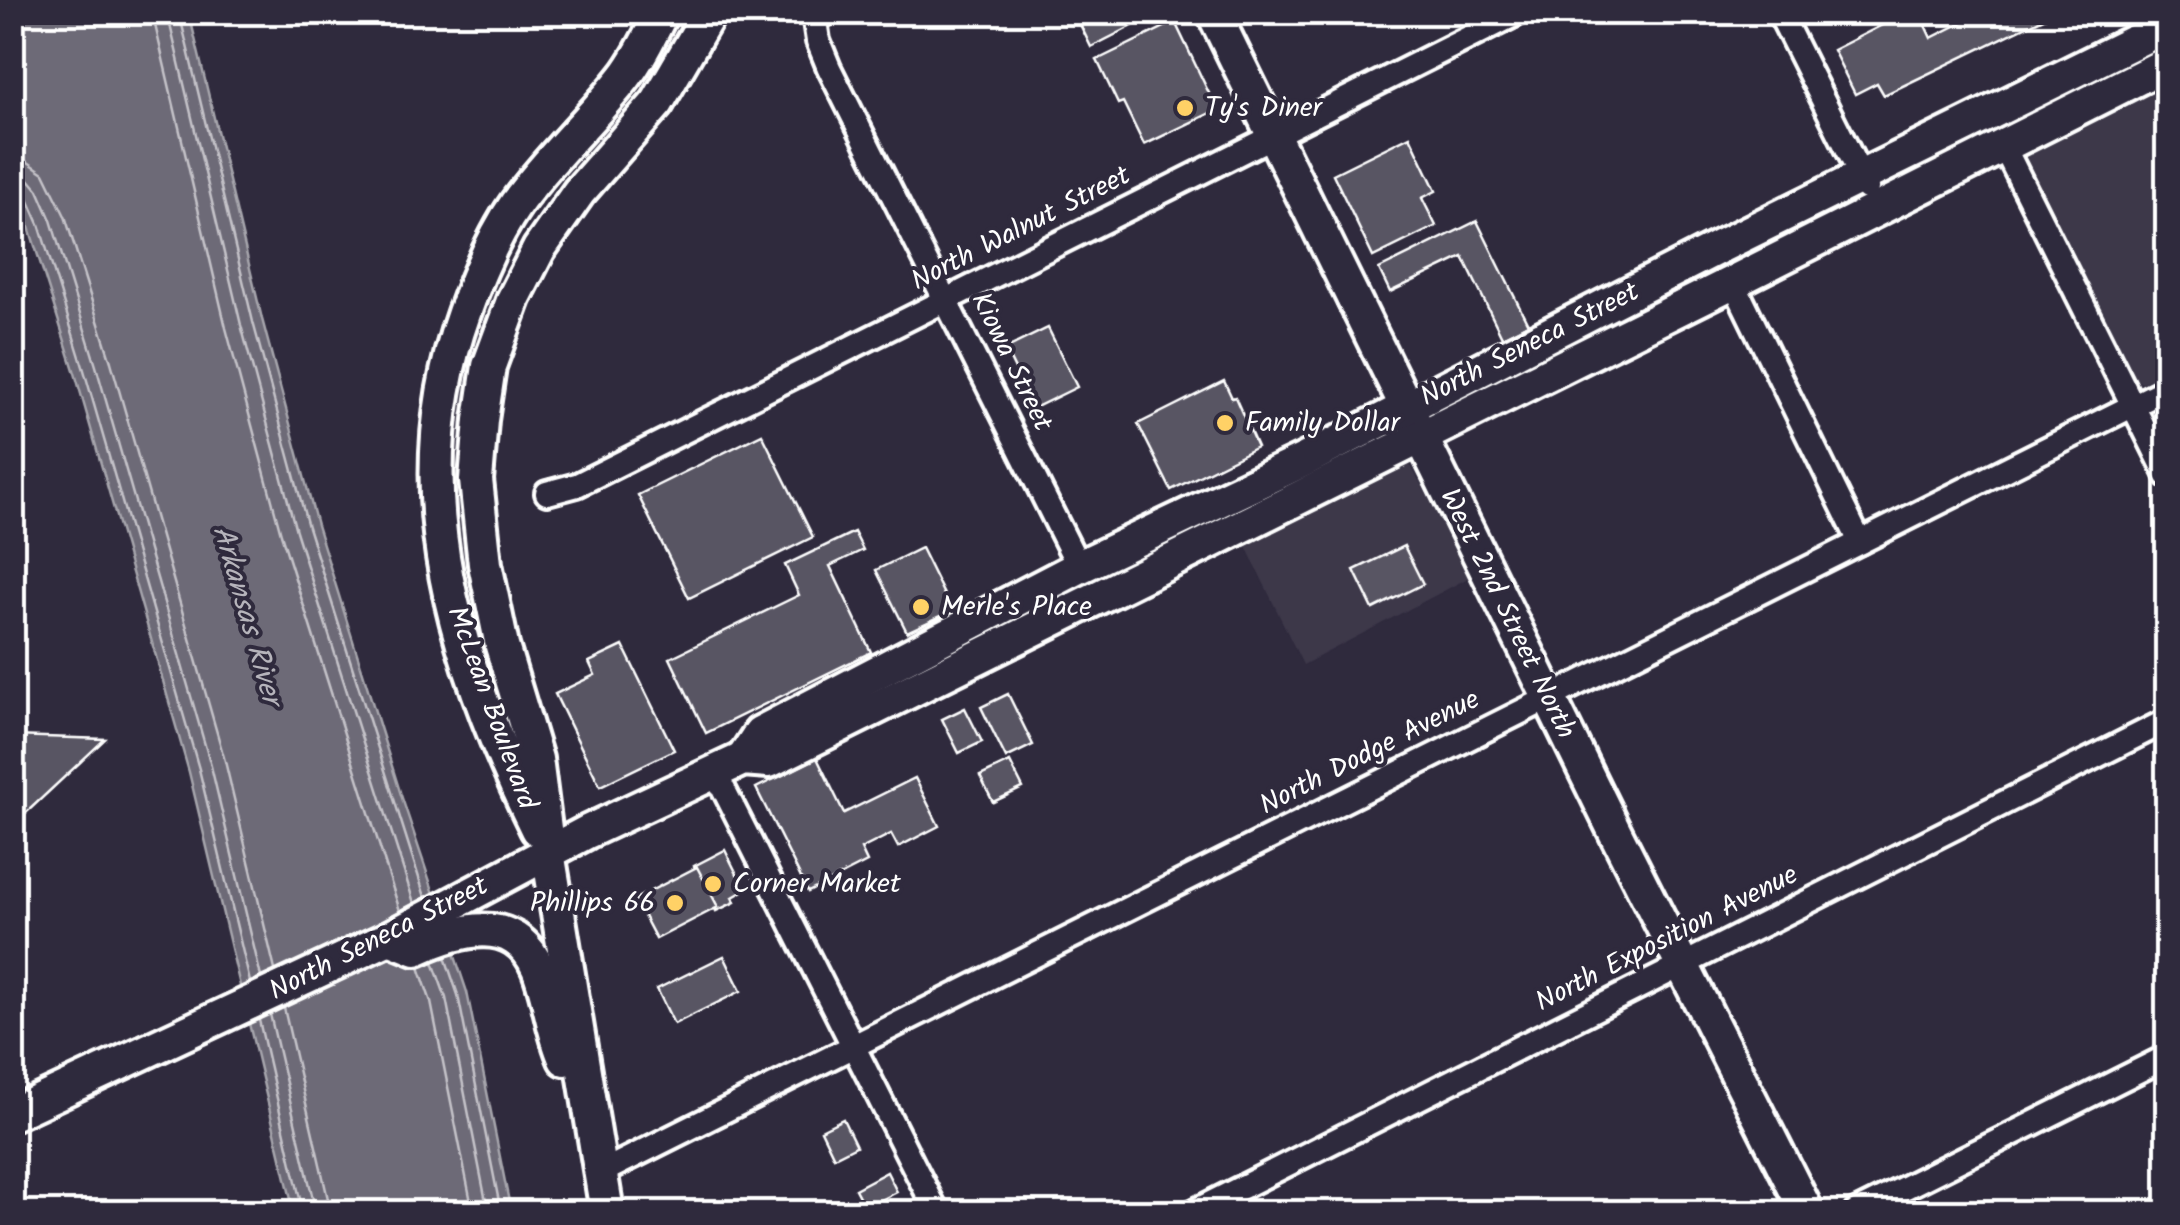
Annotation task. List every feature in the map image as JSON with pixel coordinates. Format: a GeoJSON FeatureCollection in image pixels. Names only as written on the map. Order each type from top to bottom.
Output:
{"type":"FeatureCollection","features":[{"type":"Feature","properties":{"kind":"main road","name":"McLean Boulevard"},"geometry":{"type":"LineString","coordinates":[[548,852],[510,775],[443,571],[436,524],[434,462],[442,389],[472,290],[515,206],[627,75],[662,12]]}},
{"type":"Feature","properties":{"kind":"main road","name":"McLean Boulevard"},"geometry":{"type":"LineString","coordinates":[[548,852],[536,759],[502,646],[485,564],[476,480],[489,366],[514,298],[539,249],[579,192],[656,103],[710,12]]}},
{"type":"Feature","properties":{"kind":"main road","name":"West 2nd Street North"},"geometry":{"type":"LineString","coordinates":[[1213,12],[1548,697],[1806,1212]]}},
{"type":"Feature","properties":{"kind":"main road","name":"North Seneca Street"},"geometry":{"type":"LineString","coordinates":[[12,1114],[389,938],[548,852],[729,765],[769,761],[1414,422],[1861,176],[2168,25]]}},
{"type":"Feature","properties":{"kind":"main road","name":"North Seneca Street"},"geometry":{"type":"LineString","coordinates":[[729,765],[760,732],[1080,567],[1733,282],[2168,63]]}},
{"type":"Feature","properties":{"kind":"main road"},"geometry":{"type":"LineString","coordinates":[[548,852],[607,1212]]}},
{"type":"Feature","properties":{"kind":"main road"},"geometry":{"type":"LineString","coordinates":[[389,938],[416,949],[453,933],[478,930],[498,932],[517,940],[539,970],[563,1054],[588,1103]]}},
{"type":"Feature","properties":{"kind":"street","name":"North Walnut Street"},"geometry":{"type":"LineString","coordinates":[[547,493],[577,485],[1520,12]]}},
{"type":"Feature","properties":{"kind":"street"},"geometry":{"type":"LineString","coordinates":[[1779,12],[1877,209]]}},
{"type":"Feature","properties":{"kind":"street","name":"Kiowa Street"},"geometry":{"type":"LineString","coordinates":[[822,17],[818,41],[828,68],[1080,567]]}},
{"type":"Feature","properties":{"kind":"street"},"geometry":{"type":"LineString","coordinates":[[2004,147],[2168,476]]}},
{"type":"Feature","properties":{"kind":"street"},"geometry":{"type":"LineString","coordinates":[[1733,282],[1860,542]]}},
{"type":"Feature","properties":{"kind":"street","name":"North Dodge Avenue"},"geometry":{"type":"LineString","coordinates":[[600,1173],[2168,388]]}},
{"type":"Feature","properties":{"kind":"street","name":"North Exposition Avenue"},"geometry":{"type":"LineString","coordinates":[[1193,1212],[2168,720]]}},
{"type":"Feature","properties":{"kind":"street"},"geometry":{"type":"LineString","coordinates":[[729,765],[852,1044],[938,1212]]}},
{"type":"Feature","properties":{"kind":"street"},"geometry":{"type":"LineString","coordinates":[[1856,1212],[2168,1056]]}},
{"type":"Feature","properties":{"kind":"shaded area"},"geometry":{"type":"Polygon","coordinates":[[[2167,81],[2167,373],[2141,383],[2128,371],[2027,164],[2027,154],[2034,145],[2167,81]]]}},
{"type":"Feature","properties":{"kind":"shaded area"},"geometry":{"type":"Polygon","coordinates":[[[1402,463],[1411,466],[1472,576],[1303,665],[1242,538],[1402,463]]]}},
{"type":"Feature","properties":{"kind":"water","name":"Arkansas River"},"geometry":{"type":"Polygon","coordinates":[[[12,13],[189,13],[262,319],[317,525],[467,992],[511,1212],[294,1212],[189,772],[75,373],[13,188],[12,13]]]}},
{"type":"Feature","properties":{"kind":"building"},"geometry":{"type":"Polygon","coordinates":[[[1074,12],[1160,12],[1091,47],[1074,12]]]}},
{"type":"Feature","properties":{"kind":"building"},"geometry":{"type":"Polygon","coordinates":[[[1908,12],[1919,12],[1931,38],[1983,12],[2056,12],[1884,95],[1877,83],[1855,94],[1833,50],[1908,12]]]}},
{"type":"Feature","properties":{"kind":"building"},"geometry":{"type":"Polygon","coordinates":[[[1175,22],[1217,110],[1144,145],[1097,60],[1175,22]]]}},
{"type":"Feature","properties":{"kind":"building"},"geometry":{"type":"Polygon","coordinates":[[[1410,136],[1436,191],[1422,198],[1436,226],[1373,257],[1333,174],[1410,136]]]}},
{"type":"Feature","properties":{"kind":"building"},"geometry":{"type":"Polygon","coordinates":[[[1477,221],[1528,324],[1502,337],[1463,257],[1390,292],[1379,269],[1477,221]]]}},
{"type":"Feature","properties":{"kind":"building"},"geometry":{"type":"Polygon","coordinates":[[[1048,328],[1077,387],[1034,408],[1005,349],[1048,328]]]}},
{"type":"Feature","properties":{"kind":"building"},"geometry":{"type":"Polygon","coordinates":[[[1224,381],[1257,447],[1171,490],[1138,424],[1224,381]]]}},
{"type":"Feature","properties":{"kind":"building"},"geometry":{"type":"Polygon","coordinates":[[[762,434],[813,537],[689,598],[638,495],[762,434]]]}},
{"type":"Feature","properties":{"kind":"building"},"geometry":{"type":"Polygon","coordinates":[[[854,532],[863,550],[830,566],[871,652],[706,733],[670,658],[799,595],[785,565],[854,532]]]}},
{"type":"Feature","properties":{"kind":"building"},"geometry":{"type":"Polygon","coordinates":[[[1404,546],[1423,584],[1373,609],[1354,570],[1404,546]]]}},
{"type":"Feature","properties":{"kind":"building"},"geometry":{"type":"Polygon","coordinates":[[[921,548],[952,611],[907,632],[876,570],[921,548]]]}},
{"type":"Feature","properties":{"kind":"building"},"geometry":{"type":"Polygon","coordinates":[[[623,646],[674,750],[600,786],[555,694],[595,675],[589,662],[623,646]]]}},
{"type":"Feature","properties":{"kind":"building"},"geometry":{"type":"Polygon","coordinates":[[[1008,694],[1033,745],[1006,758],[981,707],[1008,694]]]}},
{"type":"Feature","properties":{"kind":"building"},"geometry":{"type":"Polygon","coordinates":[[[965,708],[982,742],[959,753],[942,719],[965,708]]]}},
{"type":"Feature","properties":{"kind":"building"},"geometry":{"type":"Polygon","coordinates":[[[12,736],[105,739],[12,826],[12,736]]]}},
{"type":"Feature","properties":{"kind":"building"},"geometry":{"type":"Polygon","coordinates":[[[817,758],[844,813],[915,778],[939,826],[898,847],[891,834],[861,849],[867,862],[808,892],[756,788],[817,758]]]}},
{"type":"Feature","properties":{"kind":"building"},"geometry":{"type":"Polygon","coordinates":[[[1010,762],[1023,788],[993,802],[980,776],[1010,762]]]}},
{"type":"Feature","properties":{"kind":"building"},"geometry":{"type":"Polygon","coordinates":[[[725,850],[745,890],[733,897],[735,902],[716,911],[694,866],[725,850]]]}},
{"type":"Feature","properties":{"kind":"building"},"geometry":{"type":"Polygon","coordinates":[[[697,867],[718,907],[656,939],[635,899],[697,867]]]}},
{"type":"Feature","properties":{"kind":"building"},"geometry":{"type":"Polygon","coordinates":[[[724,956],[741,991],[674,1024],[657,989],[724,956]]]}},
{"type":"Feature","properties":{"kind":"building"},"geometry":{"type":"Polygon","coordinates":[[[843,1119],[856,1146],[834,1157],[821,1130],[843,1119]]]}},
{"type":"Feature","properties":{"kind":"building"},"geometry":{"type":"Polygon","coordinates":[[[887,1172],[897,1192],[865,1208],[855,1189],[887,1172]]]}},
{"type":"Feature","properties":{"kind":"place","name":"Ty's Diner"},"geometry":{"type":"Point","coordinates":[1185,108]}},
{"type":"Feature","properties":{"kind":"place","name":"Family Dollar"},"geometry":{"type":"Point","coordinates":[1225,423]}},
{"type":"Feature","properties":{"kind":"place","name":"Merle's Place"},"geometry":{"type":"Point","coordinates":[921,607]}},
{"type":"Feature","properties":{"kind":"place","name":"Corner Market"},"geometry":{"type":"Point","coordinates":[713,884]}},
{"type":"Feature","properties":{"kind":"place","name":"Phillips 66"},"geometry":{"type":"Point","coordinates":[675,903]}}]}
